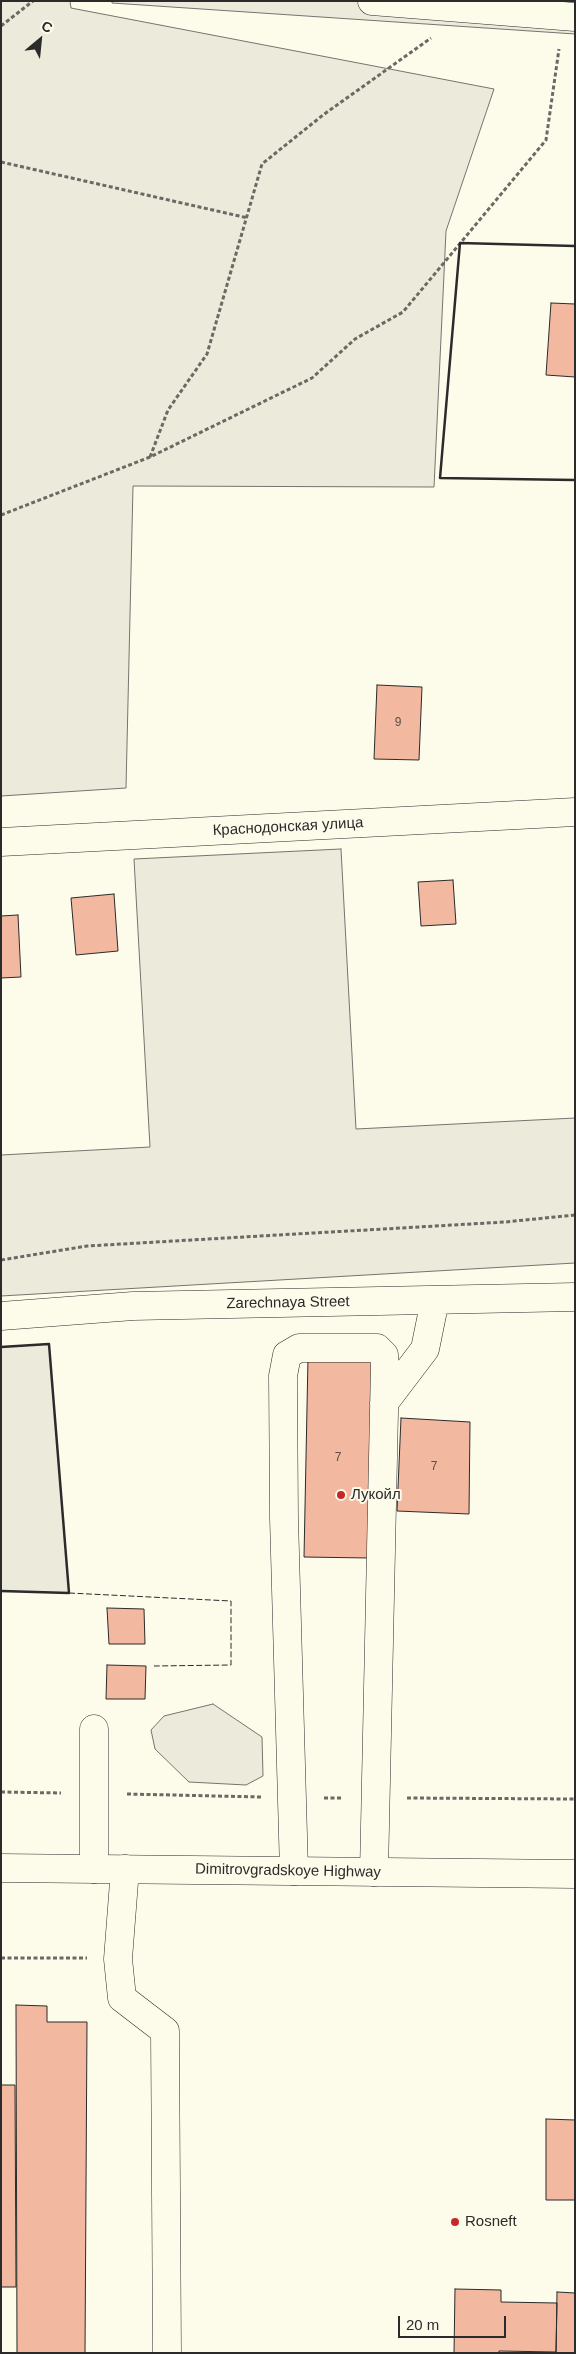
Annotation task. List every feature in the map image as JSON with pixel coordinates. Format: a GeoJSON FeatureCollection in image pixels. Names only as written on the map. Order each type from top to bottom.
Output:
{"type":"FeatureCollection","features":[{"type":"Feature","properties":{"kind":"street"},"geometry":{"type":"LineString","coordinates":[[372,1],[569,16]]}},
{"type":"Feature","properties":{"kind":"street","name":"Краснодонская улица"},"geometry":{"type":"LineString","coordinates":[[1,842],[575,812]]}},
{"type":"Feature","properties":{"kind":"street","name":"Zarechnaya Street"},"geometry":{"type":"LineString","coordinates":[[1,1316],[133,1306],[575,1297]]}},
{"type":"Feature","properties":{"kind":"street"},"geometry":{"type":"LineString","coordinates":[[384,1403],[426,1349],[435,1300]]}},
{"type":"Feature","properties":{"kind":"street"},"geometry":{"type":"LineString","coordinates":[[294,1871],[284,1508],[283,1376],[287,1355],[299,1348],[377,1348],[384,1355],[384,1403],[374,1872]]}},
{"type":"Feature","properties":{"kind":"street"},"geometry":{"type":"LineString","coordinates":[[94,1729],[94,1869]]}},
{"type":"Feature","properties":{"kind":"street","name":"Dimitrovgradskoye Highway"},"geometry":{"type":"LineString","coordinates":[[1,1868],[575,1874]]}},
{"type":"Feature","properties":{"kind":"street"},"geometry":{"type":"LineString","coordinates":[[124,1870],[118,1959],[122,1998],[166,2031],[168,2353]]}},
{"type":"Feature","properties":{"kind":"path"},"geometry":{"type":"LineString","coordinates":[[1,26],[33,1]]}},
{"type":"Feature","properties":{"kind":"path"},"geometry":{"type":"LineString","coordinates":[[150,457],[168,410],[207,354],[248,218],[262,164],[324,115],[473,9]]}},
{"type":"Feature","properties":{"kind":"path"},"geometry":{"type":"LineString","coordinates":[[1,516],[150,457],[312,378],[355,339],[403,312],[546,140],[569,16]]}},
{"type":"Feature","properties":{"kind":"path"},"geometry":{"type":"LineString","coordinates":[[1,162],[248,218]]}},
{"type":"Feature","properties":{"kind":"path"},"geometry":{"type":"LineString","coordinates":[[1,1260],[87,1246],[505,1222],[575,1215]]}},
{"type":"Feature","properties":{"kind":"path"},"geometry":{"type":"LineString","coordinates":[[1,1958],[118,1959]]}},
{"type":"Feature","properties":{"kind":"shaded area"},"geometry":{"type":"Polygon","coordinates":[[[1,1],[70,1],[71,8],[494,89],[446,231],[434,487],[133,486],[126,788],[1,796],[1,1]]]}},
{"type":"Feature","properties":{"kind":"shaded area"},"geometry":{"type":"Polygon","coordinates":[[[112,1],[575,1],[575,34],[112,3],[112,1]]]}},
{"type":"Feature","properties":{"kind":"shaded area"},"geometry":{"type":"Polygon","coordinates":[[[341,849],[356,1129],[575,1118],[575,1263],[1,1296],[1,1155],[150,1147],[134,859],[341,849]]]}},
{"type":"Feature","properties":{"kind":"shaded area"},"geometry":{"type":"Polygon","coordinates":[[[49,1344],[69,1593],[1,1591],[1,1347],[49,1344]]]}},
{"type":"Feature","properties":{"kind":"shaded area"},"geometry":{"type":"Polygon","coordinates":[[[213,1704],[262,1737],[263,1776],[246,1785],[189,1782],[155,1749],[151,1730],[164,1716],[213,1704]]]}},
{"type":"Feature","properties":{"kind":"building"},"geometry":{"type":"Polygon","coordinates":[[[551,303],[575,304],[575,377],[546,375],[551,303]]]}},
{"type":"Feature","properties":{"kind":"building"},"geometry":{"type":"Polygon","coordinates":[[[377,685],[422,687],[419,760],[374,759],[377,685]]]}},
{"type":"Feature","properties":{"kind":"building"},"geometry":{"type":"Polygon","coordinates":[[[453,880],[456,924],[421,926],[418,882],[453,880]]]}},
{"type":"Feature","properties":{"kind":"building"},"geometry":{"type":"Polygon","coordinates":[[[114,894],[118,951],[76,955],[71,898],[114,894]]]}},
{"type":"Feature","properties":{"kind":"building"},"geometry":{"type":"Polygon","coordinates":[[[18,915],[21,977],[1,978],[1,916],[18,915]]]}},
{"type":"Feature","properties":{"kind":"building"},"geometry":{"type":"Polygon","coordinates":[[[308,1358],[372,1358],[369,1558],[304,1557],[308,1358]]]}},
{"type":"Feature","properties":{"kind":"building"},"geometry":{"type":"Polygon","coordinates":[[[401,1418],[470,1422],[469,1514],[397,1511],[401,1418]]]}},
{"type":"Feature","properties":{"kind":"building"},"geometry":{"type":"Polygon","coordinates":[[[107,1608],[144,1609],[145,1644],[109,1644],[107,1608]]]}},
{"type":"Feature","properties":{"kind":"building"},"geometry":{"type":"Polygon","coordinates":[[[107,1665],[146,1666],[145,1699],[106,1699],[107,1665]]]}},
{"type":"Feature","properties":{"kind":"building"},"geometry":{"type":"Polygon","coordinates":[[[16,2005],[47,2006],[47,2022],[87,2022],[85,2353],[17,2353],[16,2005]]]}},
{"type":"Feature","properties":{"kind":"building"},"geometry":{"type":"Polygon","coordinates":[[[1,2085],[15,2085],[16,2287],[1,2287],[1,2085]]]}},
{"type":"Feature","properties":{"kind":"building"},"geometry":{"type":"Polygon","coordinates":[[[546,2119],[575,2120],[575,2200],[546,2200],[546,2119]]]}},
{"type":"Feature","properties":{"kind":"building"},"geometry":{"type":"Polygon","coordinates":[[[455,2289],[501,2290],[501,2302],[557,2303],[556,2352],[499,2351],[499,2353],[454,2353],[455,2289]]]}},
{"type":"Feature","properties":{"kind":"building"},"geometry":{"type":"Polygon","coordinates":[[[557,2292],[575,2293],[575,2353],[556,2353],[557,2292]]]}},
{"type":"Feature","properties":{"kind":"fence"},"geometry":{"type":"LineString","coordinates":[[69,1593],[231,1601],[231,1665],[154,1666]]}},
{"type":"Feature","properties":{"kind":"wall"},"geometry":{"type":"LineString","coordinates":[[575,246],[460,243],[440,478],[575,480]]}},
{"type":"Feature","properties":{"kind":"wall"},"geometry":{"type":"LineString","coordinates":[[1,1347],[49,1344],[69,1593],[1,1591]]}},
{"type":"Feature","properties":{"kind":"place","name":"Лукойл"},"geometry":{"type":"Point","coordinates":[341,1495]}},
{"type":"Feature","properties":{"kind":"place","name":"Rosneft"},"geometry":{"type":"Point","coordinates":[455,2222]}}]}
